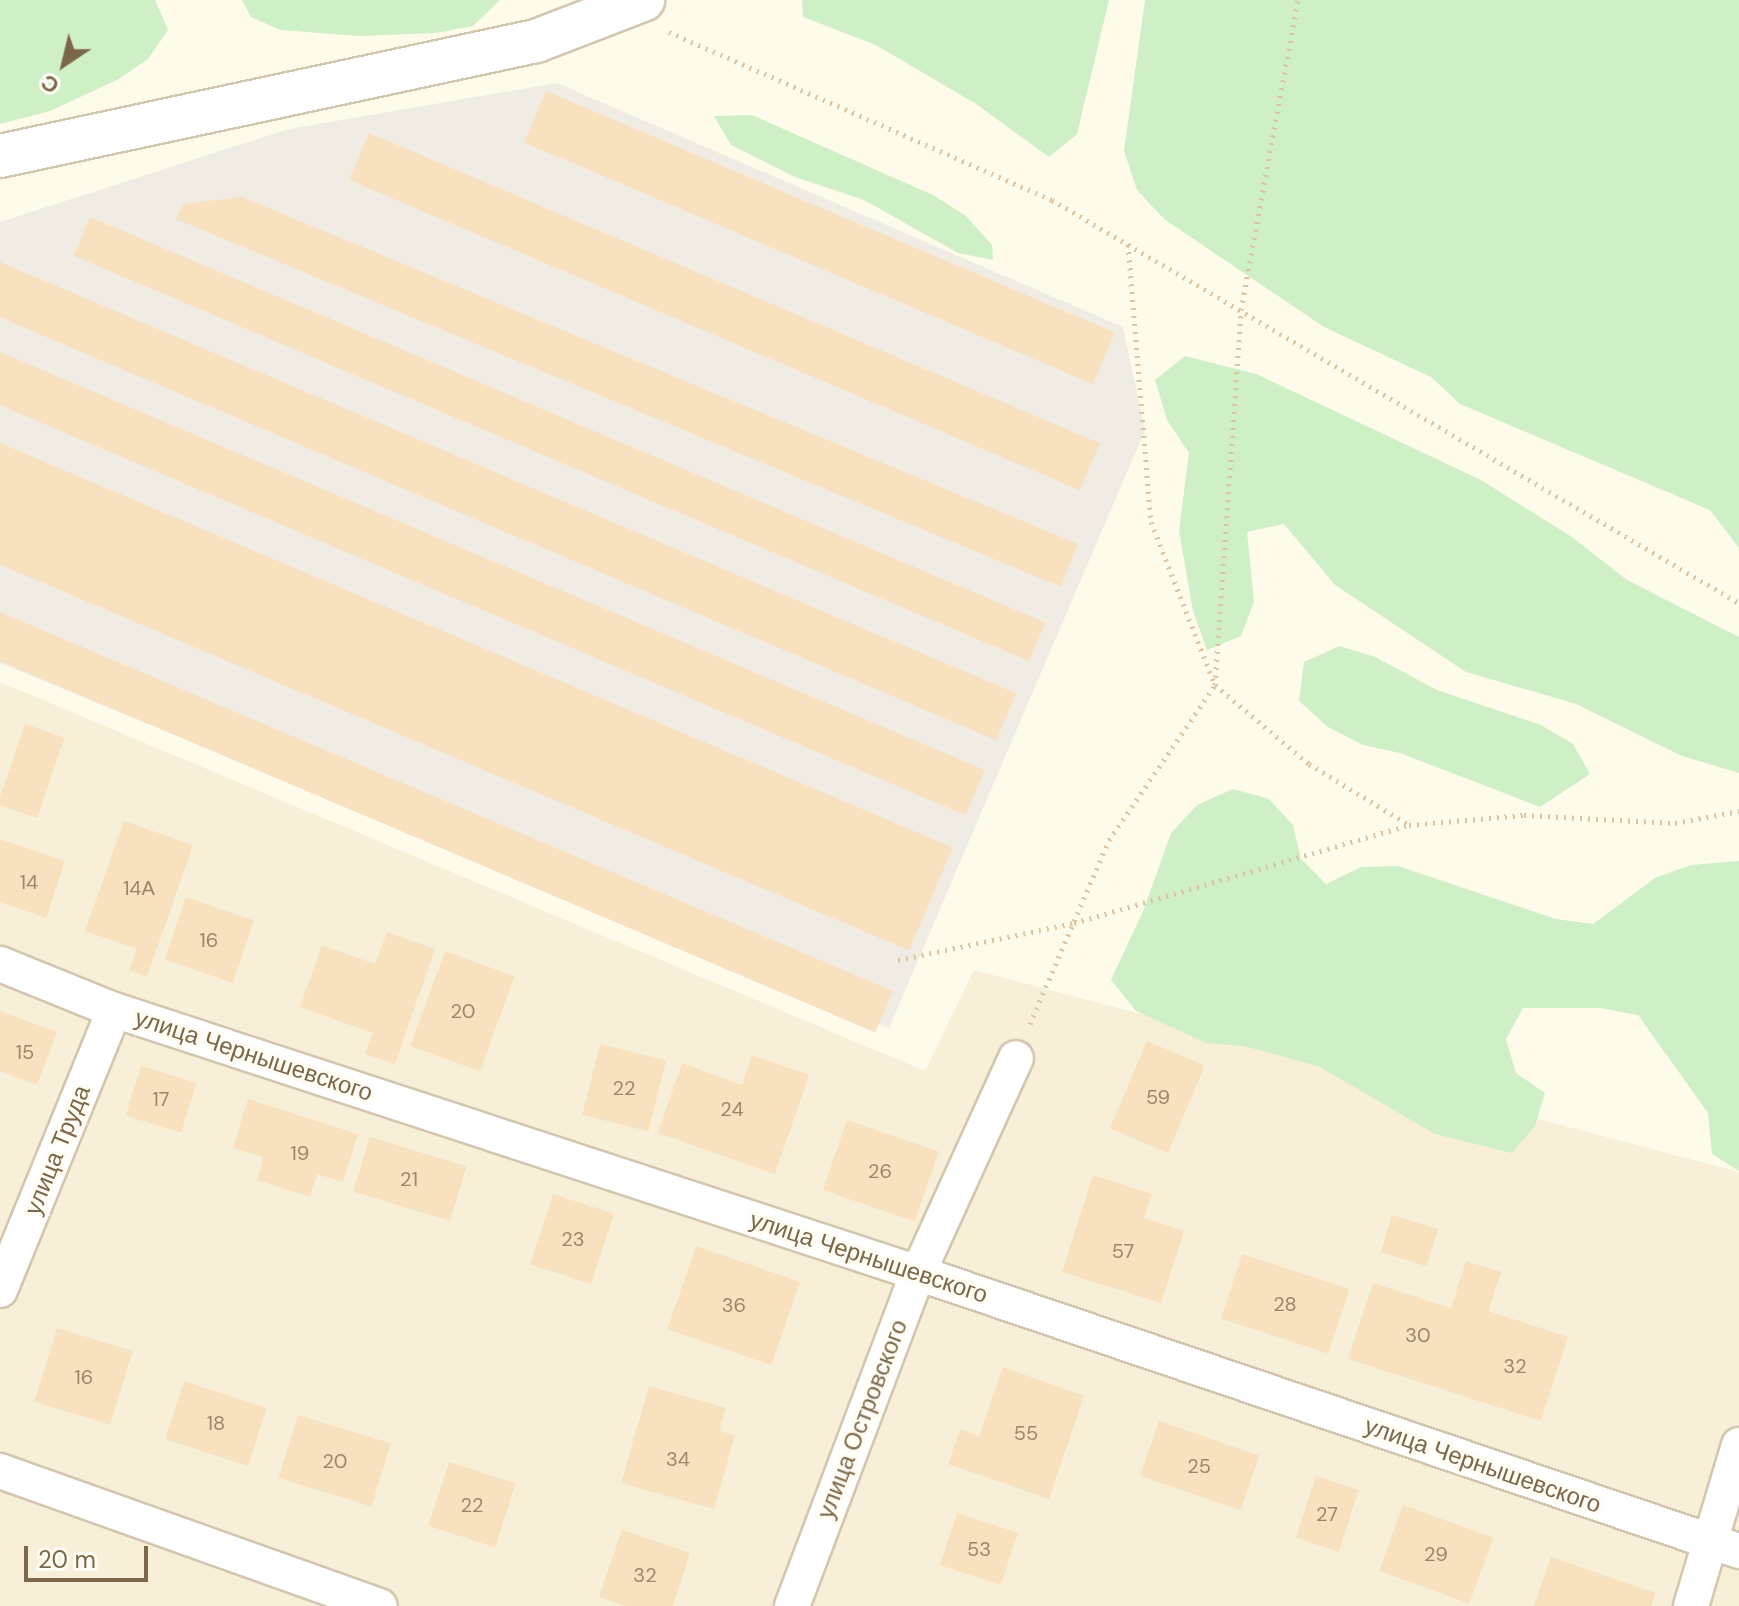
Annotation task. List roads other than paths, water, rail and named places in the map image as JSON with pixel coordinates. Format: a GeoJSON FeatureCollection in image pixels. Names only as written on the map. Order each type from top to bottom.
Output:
{"type":"FeatureCollection","features":[{"type":"Feature","properties":{"kind":"street"},"geometry":{"type":"LineString","coordinates":[[0,156],[536,41],[632,6]]}},
{"type":"Feature","properties":{"kind":"street","name":"улица Чернышевского"},"geometry":{"type":"LineString","coordinates":[[0,964],[114,1010],[918,1273],[1725,1546]]}},
{"type":"Feature","properties":{"kind":"street","name":"улица Труда"},"geometry":{"type":"LineString","coordinates":[[0,1290],[114,1010]]}},
{"type":"Feature","properties":{"kind":"street","name":"улица Островского"},"geometry":{"type":"LineString","coordinates":[[792,1606],[918,1273],[1016,1058]]}},
{"type":"Feature","properties":{"kind":"street"},"geometry":{"type":"LineString","coordinates":[[1691,1606],[1725,1546],[1739,1445]]}},
{"type":"Feature","properties":{"kind":"street"},"geometry":{"type":"LineString","coordinates":[[0,1471],[378,1606]]}}]}
